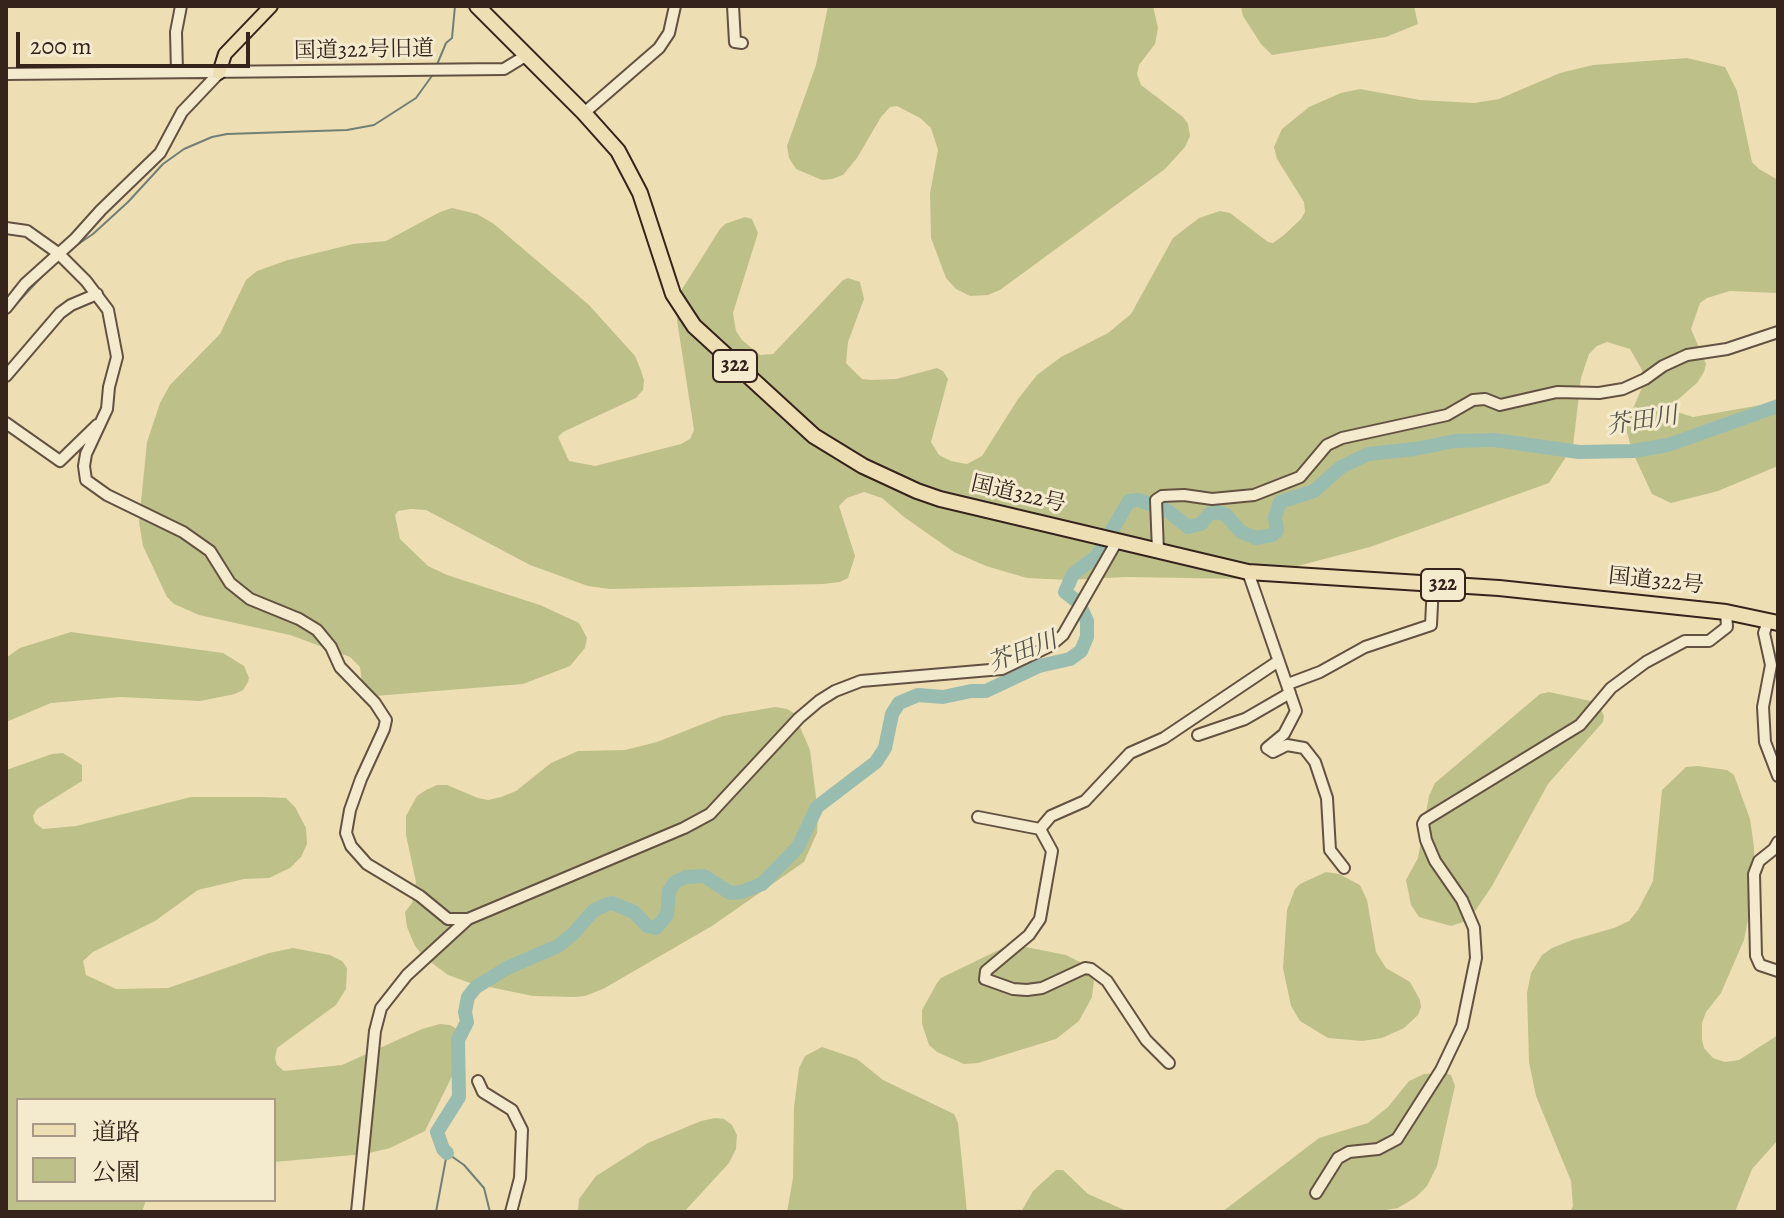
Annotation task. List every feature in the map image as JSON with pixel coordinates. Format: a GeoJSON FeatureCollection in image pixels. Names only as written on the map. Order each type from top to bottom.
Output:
{"type":"FeatureCollection","features":[{"type":"Feature","properties":{"kind":"highway","name":"国道322号"},"geometry":{"type":"LineString","coordinates":[[477,6],[618,151],[632,175],[666,277],[688,317],[703,336],[814,436],[863,466],[917,491],[1248,572],[1499,588],[1726,612],[1775,622]]}},
{"type":"Feature","properties":{"kind":"main road"},"geometry":{"type":"LineString","coordinates":[[219,73],[225,54],[271,6]]}},
{"type":"Feature","properties":{"kind":"street"},"geometry":{"type":"LineString","coordinates":[[177,72],[176,32],[181,6]]}},
{"type":"Feature","properties":{"kind":"street"},"geometry":{"type":"LineString","coordinates":[[584,113],[659,48],[669,33],[675,6]]}},
{"type":"Feature","properties":{"kind":"street"},"geometry":{"type":"LineString","coordinates":[[733,6],[735,42],[742,43]]}},
{"type":"Feature","properties":{"kind":"street","name":"国道322号旧道"},"geometry":{"type":"LineString","coordinates":[[6,74],[504,69],[527,55]]}},
{"type":"Feature","properties":{"kind":"street"},"geometry":{"type":"LineString","coordinates":[[6,308],[25,284],[75,239],[160,153],[182,112],[219,73]]}},
{"type":"Feature","properties":{"kind":"street"},"geometry":{"type":"LineString","coordinates":[[6,228],[27,231],[58,253],[108,310],[117,357],[107,409],[86,454],[86,480],[107,495],[183,532],[210,551],[230,583],[250,599],[299,619],[317,630],[331,647],[340,667],[382,711],[386,720],[350,810],[346,833],[351,846],[367,864],[420,896],[448,919],[468,919]]}},
{"type":"Feature","properties":{"kind":"street"},"geometry":{"type":"LineString","coordinates":[[6,376],[60,313],[97,294]]}},
{"type":"Feature","properties":{"kind":"street"},"geometry":{"type":"LineString","coordinates":[[1158,551],[1156,500],[1162,496],[1212,499],[1254,495],[1300,477],[1327,445],[1342,438],[1447,415],[1473,400],[1485,399],[1500,405],[1557,392],[1599,393],[1623,389],[1687,355],[1727,349],[1778,332]]}},
{"type":"Feature","properties":{"kind":"street"},"geometry":{"type":"LineString","coordinates":[[6,423],[60,461],[99,424]]}},
{"type":"Feature","properties":{"kind":"street"},"geometry":{"type":"LineString","coordinates":[[357,1212],[375,1031],[381,1008],[407,975],[468,919],[684,828],[710,814],[799,718],[835,691],[861,681],[1002,669],[1050,646],[1063,635],[1113,540]]}},
{"type":"Feature","properties":{"kind":"street"},"geometry":{"type":"LineString","coordinates":[[1248,572],[1296,711],[1284,734],[1267,748],[1273,752],[1287,745],[1304,748],[1315,762],[1327,798],[1330,850],[1344,868]]}},
{"type":"Feature","properties":{"kind":"street"},"geometry":{"type":"LineString","coordinates":[[1191,719],[1201,738],[1245,719],[1289,688],[1365,647],[1431,625],[1433,584]]}},
{"type":"Feature","properties":{"kind":"street"},"geometry":{"type":"LineString","coordinates":[[1316,1193],[1338,1158],[1349,1152],[1378,1149],[1397,1139],[1441,1070],[1462,1026],[1476,958],[1474,928],[1462,900],[1435,861],[1426,840],[1425,820],[1580,725],[1611,688],[1646,662],[1685,641],[1709,641],[1727,627],[1726,612]]}},
{"type":"Feature","properties":{"kind":"street"},"geometry":{"type":"LineString","coordinates":[[1775,622],[1764,633],[1771,665],[1763,707],[1765,742],[1778,776]]}},
{"type":"Feature","properties":{"kind":"street"},"geometry":{"type":"LineString","coordinates":[[1040,829],[1051,816],[1085,801],[1130,753],[1164,738],[1277,662]]}},
{"type":"Feature","properties":{"kind":"street"},"geometry":{"type":"LineString","coordinates":[[978,817],[1040,829]]}},
{"type":"Feature","properties":{"kind":"street"},"geometry":{"type":"LineString","coordinates":[[1040,829],[1052,851],[1040,919],[1029,935],[986,971],[985,979],[1013,989],[1027,990],[1042,988],[1085,968],[1091,969],[1107,981],[1146,1040],[1169,1063]]}},
{"type":"Feature","properties":{"kind":"street"},"geometry":{"type":"LineString","coordinates":[[1778,842],[1759,861],[1754,874],[1756,956],[1760,965],[1778,971]]}},
{"type":"Feature","properties":{"kind":"street"},"geometry":{"type":"LineString","coordinates":[[478,1081],[483,1092],[512,1110],[522,1130],[520,1178],[511,1212]]}},
{"type":"Feature","properties":{"kind":"green space"},"geometry":{"type":"Polygon","coordinates":[[[828,6],[1153,6],[1158,28],[1155,44],[1139,65],[1137,74],[1141,85],[1183,117],[1190,136],[1185,147],[1165,169],[1000,290],[988,295],[970,296],[956,289],[946,278],[931,238],[930,193],[938,150],[931,128],[920,118],[897,106],[890,107],[857,158],[843,175],[832,179],[822,180],[796,169],[789,158],[787,146],[816,65],[828,6]]]}},
{"type":"Feature","properties":{"kind":"green space"},"geometry":{"type":"Polygon","coordinates":[[[1414,6],[1418,24],[1386,37],[1272,55],[1261,44],[1243,16],[1241,7],[1414,6]]]}},
{"type":"Feature","properties":{"kind":"green space"},"geometry":{"type":"Polygon","coordinates":[[[1687,58],[1725,67],[1737,91],[1752,162],[1778,180],[1778,293],[1730,291],[1700,303],[1691,329],[1706,364],[1704,372],[1697,383],[1675,402],[1677,412],[1693,417],[1778,402],[1778,466],[1718,491],[1671,503],[1652,494],[1632,451],[1627,432],[1627,423],[1643,385],[1642,370],[1630,349],[1607,342],[1589,354],[1581,378],[1573,446],[1549,483],[1370,547],[1248,579],[1027,578],[986,566],[954,552],[882,498],[864,492],[847,498],[839,506],[855,556],[848,578],[840,582],[610,589],[588,586],[530,565],[426,510],[411,509],[398,511],[395,515],[400,539],[428,566],[540,605],[579,623],[587,638],[585,648],[570,666],[523,684],[375,696],[363,690],[360,667],[350,657],[290,635],[199,615],[174,604],[167,597],[143,546],[139,522],[147,442],[160,403],[170,385],[220,334],[246,280],[257,271],[288,260],[353,244],[386,241],[452,208],[477,214],[494,224],[589,305],[635,356],[644,380],[643,390],[636,398],[563,432],[558,437],[569,461],[595,466],[690,439],[694,430],[677,320],[679,294],[720,229],[745,217],[752,219],[758,233],[733,313],[736,331],[742,340],[760,355],[773,354],[843,280],[848,278],[860,282],[864,299],[848,342],[846,363],[862,379],[871,380],[896,379],[937,368],[943,371],[948,379],[931,442],[939,455],[967,464],[982,456],[1037,375],[1061,357],[1108,333],[1131,314],[1173,238],[1199,218],[1220,211],[1230,213],[1273,243],[1301,219],[1305,212],[1304,202],[1277,159],[1274,147],[1282,129],[1309,107],[1341,93],[1360,89],[1420,100],[1474,103],[1499,99],[1560,73],[1593,65],[1687,58]]]}},
{"type":"Feature","properties":{"kind":"green space"},"geometry":{"type":"Polygon","coordinates":[[[71,632],[223,653],[244,666],[248,682],[243,690],[235,694],[200,701],[120,697],[51,703],[6,722],[6,658],[20,648],[71,632]]]}},
{"type":"Feature","properties":{"kind":"green space"},"geometry":{"type":"Polygon","coordinates":[[[1549,692],[1595,702],[1604,716],[1603,722],[1548,784],[1492,886],[1469,920],[1451,926],[1419,917],[1411,905],[1406,880],[1418,858],[1429,796],[1435,783],[1540,694],[1549,692]]]}},
{"type":"Feature","properties":{"kind":"green space"},"geometry":{"type":"Polygon","coordinates":[[[775,707],[794,713],[810,750],[818,813],[817,833],[804,862],[712,926],[603,989],[574,997],[533,996],[470,983],[448,975],[415,946],[405,912],[412,903],[416,882],[406,835],[406,816],[417,796],[426,790],[447,785],[478,798],[488,800],[501,797],[516,791],[551,763],[578,751],[625,750],[657,742],[723,716],[775,707]]]}},
{"type":"Feature","properties":{"kind":"green space"},"geometry":{"type":"Polygon","coordinates":[[[63,753],[82,765],[82,781],[37,809],[33,816],[35,823],[43,829],[76,826],[191,797],[286,798],[295,807],[306,828],[307,844],[301,857],[290,868],[269,878],[244,879],[198,890],[155,921],[93,952],[83,961],[86,975],[116,989],[168,988],[269,953],[293,948],[330,955],[342,961],[347,968],[346,989],[336,1005],[277,1048],[277,1065],[284,1071],[342,1065],[422,1029],[440,1024],[450,1025],[459,1030],[462,1056],[425,1131],[390,1148],[365,1154],[276,1162],[276,1098],[16,1098],[16,1202],[145,1202],[142,1212],[6,1212],[6,770],[63,753]]]}},
{"type":"Feature","properties":{"kind":"green space"},"geometry":{"type":"Polygon","coordinates":[[[1686,767],[1727,770],[1734,775],[1750,819],[1755,885],[1744,940],[1721,993],[1706,1012],[1702,1023],[1702,1040],[1704,1048],[1713,1058],[1725,1062],[1739,1060],[1778,1035],[1778,1140],[1752,1169],[1735,1212],[1570,1212],[1573,1206],[1571,1181],[1536,1096],[1529,1062],[1527,993],[1531,973],[1542,955],[1552,948],[1614,928],[1629,921],[1638,910],[1653,881],[1662,790],[1686,767]]]}},
{"type":"Feature","properties":{"kind":"green space"},"geometry":{"type":"Polygon","coordinates":[[[1326,872],[1339,874],[1360,885],[1367,900],[1376,952],[1386,968],[1410,982],[1420,1000],[1418,1015],[1404,1028],[1382,1038],[1362,1041],[1328,1038],[1300,1021],[1291,1006],[1283,968],[1287,910],[1300,884],[1326,872]]]}},
{"type":"Feature","properties":{"kind":"green space"},"geometry":{"type":"Polygon","coordinates":[[[1011,944],[1066,955],[1086,965],[1094,981],[1092,997],[1079,1021],[1056,1039],[978,1063],[964,1064],[937,1052],[929,1045],[922,1024],[922,1010],[937,983],[941,978],[1011,944]]]}},
{"type":"Feature","properties":{"kind":"green space"},"geometry":{"type":"Polygon","coordinates":[[[822,1047],[857,1059],[883,1080],[954,1114],[958,1123],[967,1212],[787,1212],[793,1178],[794,1107],[799,1068],[805,1056],[822,1047]]]}},
{"type":"Feature","properties":{"kind":"green space"},"geometry":{"type":"Polygon","coordinates":[[[1424,1074],[1451,1075],[1455,1086],[1437,1166],[1427,1186],[1416,1197],[1398,1208],[1372,1212],[1222,1212],[1319,1138],[1368,1123],[1388,1107],[1409,1081],[1424,1074]]]}},
{"type":"Feature","properties":{"kind":"green space"},"geometry":{"type":"Polygon","coordinates":[[[715,1118],[724,1119],[732,1125],[737,1135],[736,1149],[729,1163],[684,1212],[578,1212],[579,1199],[596,1176],[648,1143],[715,1118]]]}},
{"type":"Feature","properties":{"kind":"green space"},"geometry":{"type":"Polygon","coordinates":[[[1056,1170],[1063,1170],[1088,1194],[1129,1212],[1021,1212],[1033,1191],[1056,1170]]]}},
{"type":"Feature","properties":{"kind":"waterway"},"geometry":{"type":"LineString","coordinates":[[436,67],[446,43],[452,38],[455,6]]}},
{"type":"Feature","properties":{"kind":"waterway"},"geometry":{"type":"LineString","coordinates":[[71,249],[93,234],[163,164],[184,149],[227,134],[347,130],[374,125],[416,98],[434,73]]}},
{"type":"Feature","properties":{"kind":"waterway"},"geometry":{"type":"LineString","coordinates":[[6,315],[46,272]]}},
{"type":"Feature","properties":{"kind":"waterway","name":"芥田川"},"geometry":{"type":"LineString","coordinates":[[447,1153],[437,1132],[459,1097],[458,1040],[467,1022],[468,997],[476,987],[507,968],[558,946],[593,911],[605,905],[612,903],[634,912],[647,926],[656,928],[667,915],[669,891],[675,882],[686,877],[704,876],[730,893],[762,884],[798,847],[817,807],[876,762],[885,748],[892,714],[899,703],[918,695],[943,697],[986,691],[1039,666],[1070,659],[1081,651],[1087,637],[1087,621],[1079,603],[1065,592],[1073,574],[1097,556],[1129,501],[1139,500],[1168,511],[1188,527],[1201,524],[1209,514],[1217,512],[1226,515],[1241,532],[1256,538],[1277,531],[1275,517],[1280,502],[1314,491],[1341,467],[1368,454],[1455,441],[1494,440],[1579,452],[1633,451],[1668,445],[1778,406]]}},
{"type":"Feature","properties":{"kind":"waterway"},"geometry":{"type":"LineString","coordinates":[[436,1212],[447,1153],[464,1165],[484,1188],[490,1212]]}}]}
